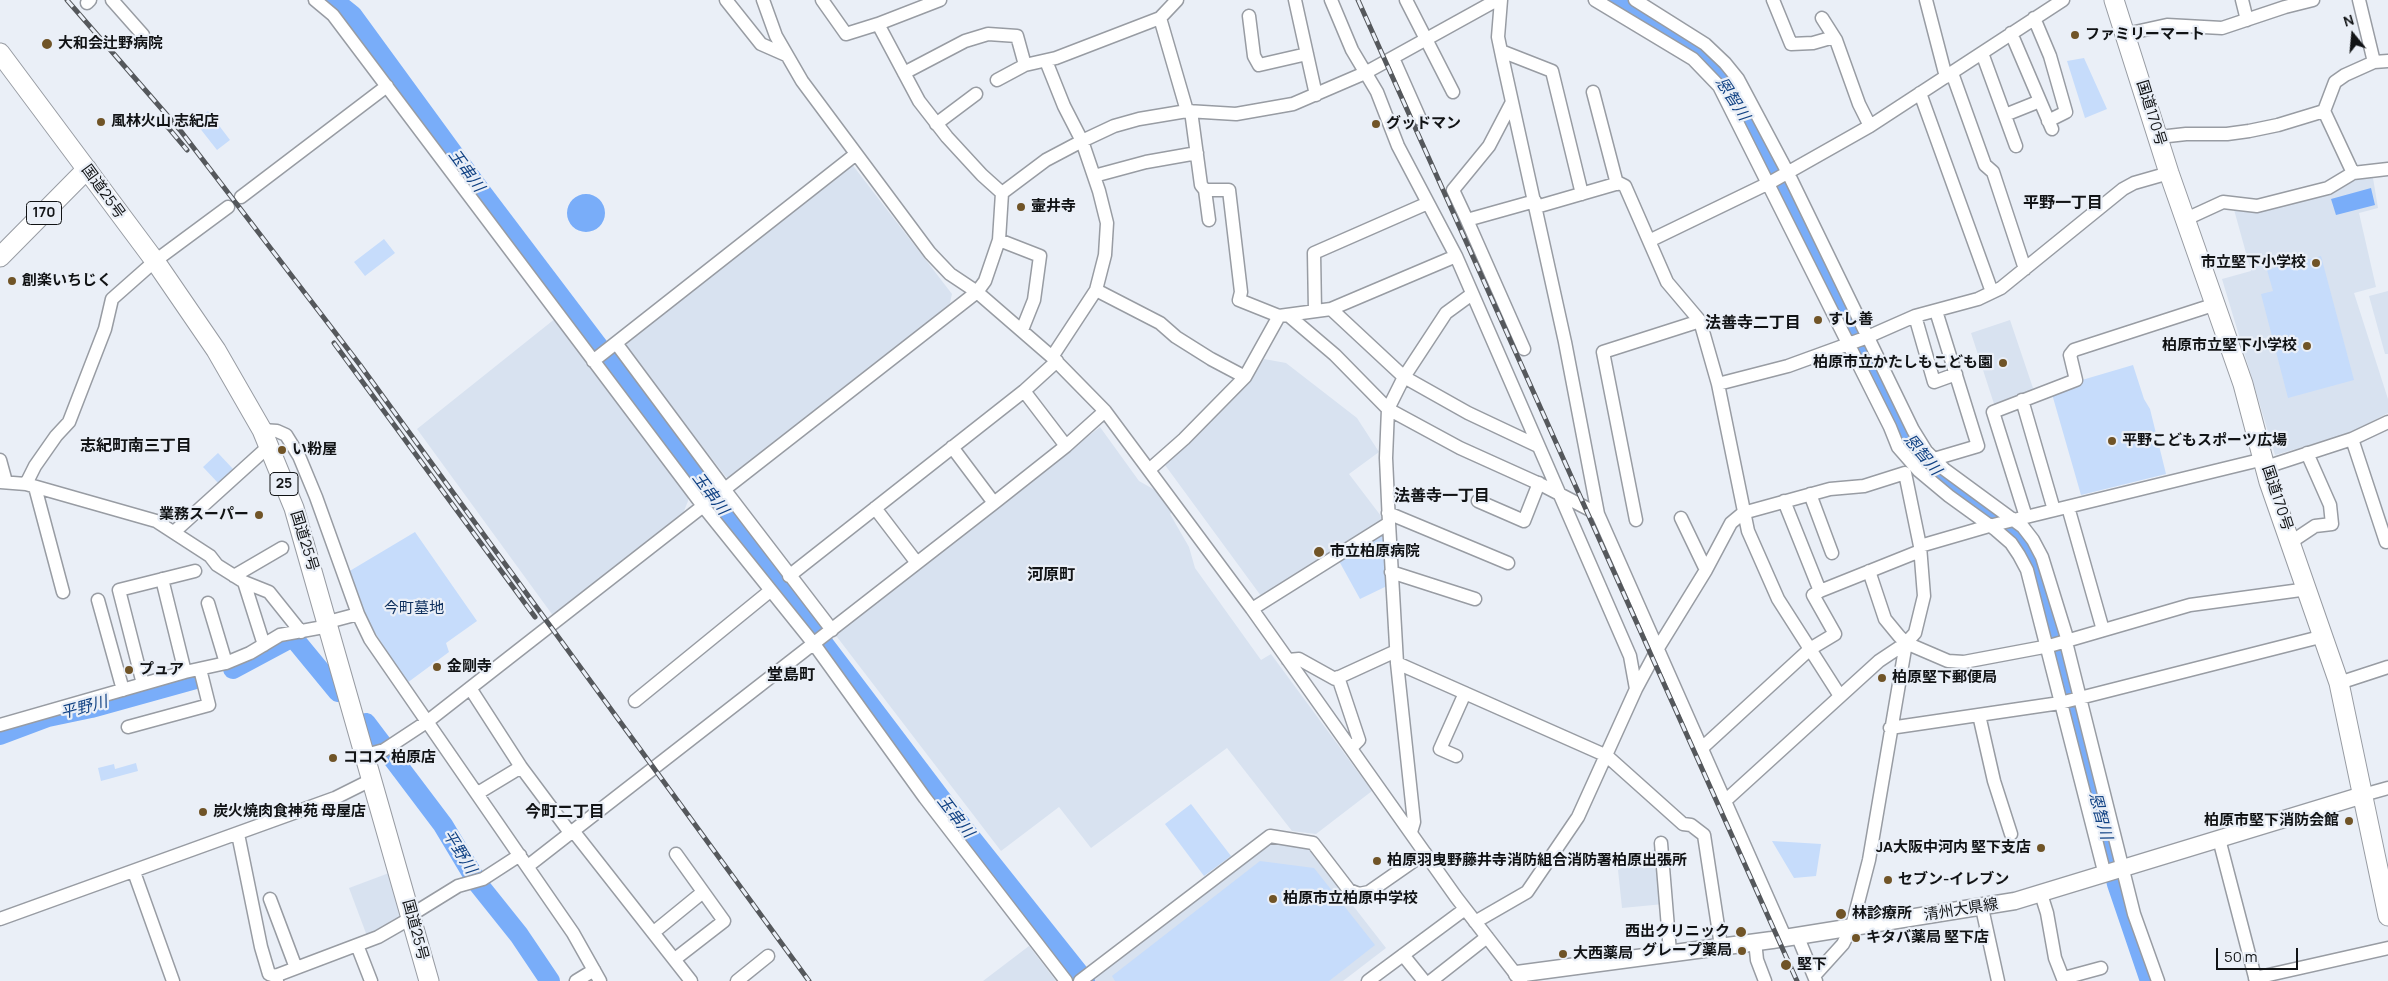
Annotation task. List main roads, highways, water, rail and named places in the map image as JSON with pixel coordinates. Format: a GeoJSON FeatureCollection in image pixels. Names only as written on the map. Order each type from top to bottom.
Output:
{"type":"FeatureCollection","features":[{"type":"Feature","properties":{"kind":"highway","name":"国道170号"},"geometry":{"type":"LineString","coordinates":[[2114,0],[2169,174],[2243,384],[2265,463],[2340,683],[2385,889],[2388,916]]}},
{"type":"Feature","properties":{"kind":"highway","name":"国道25号"},"geometry":{"type":"LineString","coordinates":[[0,54],[87,169],[216,350],[266,438],[294,508],[329,624],[380,750],[373,779],[429,981]]}},
{"type":"Feature","properties":{"kind":"highway","name":"170"},"geometry":{"type":"LineString","coordinates":[[0,257],[87,169]]}},
{"type":"Feature","properties":{"kind":"main road","name":"清州大県線"},"geometry":{"type":"LineString","coordinates":[[1516,979],[1670,952],[1982,908],[2041,894],[2363,795]]}},
{"type":"Feature","properties":{"kind":"water"},"geometry":{"type":"Polygon","coordinates":[[[2371,188],[2375,205],[2336,215],[2331,199],[2371,188]]]}},
{"type":"Feature","properties":{"kind":"water"},"geometry":{"type":"Polygon","coordinates":[[[586,194],[599,200],[605,213],[599,226],[586,232],[573,226],[567,213],[573,200],[586,194]]]}},
{"type":"Feature","properties":{"kind":"waterway","name":"玉串川"},"geometry":{"type":"LineString","coordinates":[[333,0],[352,15],[479,189],[964,829],[1085,981]]}},
{"type":"Feature","properties":{"kind":"waterway","name":"玉串川"},"geometry":{"type":"LineString","coordinates":[[345,0],[352,15]]}},
{"type":"Feature","properties":{"kind":"waterway","name":"恩智川"},"geometry":{"type":"LineString","coordinates":[[1614,0],[1691,49],[1710,65],[1724,81],[1738,101],[1906,440],[1933,472],[2015,533],[2032,556],[2117,884],[2150,981]]}},
{"type":"Feature","properties":{"kind":"waterway","name":"平野川"},"geometry":{"type":"LineString","coordinates":[[233,669],[289,639],[296,641],[338,692]]}},
{"type":"Feature","properties":{"kind":"waterway","name":"平野川"},"geometry":{"type":"LineString","coordinates":[[0,735],[48,717],[91,708],[199,678]]}},
{"type":"Feature","properties":{"kind":"waterway","name":"平野川"},"geometry":{"type":"LineString","coordinates":[[366,723],[443,825],[479,885],[519,935],[550,981]]}},
{"type":"Feature","properties":{"kind":"railway"},"geometry":{"type":"LineString","coordinates":[[67,0],[180,130],[360,365],[809,981]]}},
{"type":"Feature","properties":{"kind":"railway"},"geometry":{"type":"LineString","coordinates":[[1358,0],[1797,981]]}},
{"type":"Feature","properties":{"kind":"railway"},"geometry":{"type":"LineString","coordinates":[[160,118],[187,150]]}},
{"type":"Feature","properties":{"kind":"railway"},"geometry":{"type":"LineString","coordinates":[[334,343],[535,617]]}},
{"type":"Feature","properties":{"kind":"place","name":"ファミリーマート"},"geometry":{"type":"Point","coordinates":[2075,35]}},
{"type":"Feature","properties":{"kind":"place","name":"大和会辻野病院"},"geometry":{"type":"Point","coordinates":[47,44]}},
{"type":"Feature","properties":{"kind":"place","name":"風林火山 志紀店"},"geometry":{"type":"Point","coordinates":[101,122]}},
{"type":"Feature","properties":{"kind":"place","name":"グッドマン"},"geometry":{"type":"Point","coordinates":[1376,124]}},
{"type":"Feature","properties":{"kind":"place","name":"壷井寺"},"geometry":{"type":"Point","coordinates":[1021,207]}},
{"type":"Feature","properties":{"kind":"place","name":"市立堅下小学校"},"geometry":{"type":"Point","coordinates":[2316,263]}},
{"type":"Feature","properties":{"kind":"place","name":"創楽いちじく"},"geometry":{"type":"Point","coordinates":[12,281]}},
{"type":"Feature","properties":{"kind":"place","name":"すし善"},"geometry":{"type":"Point","coordinates":[1818,320]}},
{"type":"Feature","properties":{"kind":"place","name":"柏原市立堅下小学校"},"geometry":{"type":"Point","coordinates":[2307,346]}},
{"type":"Feature","properties":{"kind":"place","name":"柏原市立かたしもこども園"},"geometry":{"type":"Point","coordinates":[2003,363]}},
{"type":"Feature","properties":{"kind":"place","name":"平野こどもスポーツ広場"},"geometry":{"type":"Point","coordinates":[2112,441]}},
{"type":"Feature","properties":{"kind":"place","name":"い粉屋"},"geometry":{"type":"Point","coordinates":[282,450]}},
{"type":"Feature","properties":{"kind":"place","name":"業務スーパー"},"geometry":{"type":"Point","coordinates":[259,515]}},
{"type":"Feature","properties":{"kind":"place","name":"市立柏原病院"},"geometry":{"type":"Point","coordinates":[1319,552]}},
{"type":"Feature","properties":{"kind":"place","name":"金剛寺"},"geometry":{"type":"Point","coordinates":[437,667]}},
{"type":"Feature","properties":{"kind":"place","name":"プュア"},"geometry":{"type":"Point","coordinates":[129,670]}},
{"type":"Feature","properties":{"kind":"place","name":"柏原堅下郵便局"},"geometry":{"type":"Point","coordinates":[1882,678]}},
{"type":"Feature","properties":{"kind":"place","name":"ココス 柏原店"},"geometry":{"type":"Point","coordinates":[333,758]}},
{"type":"Feature","properties":{"kind":"place","name":"炭火焼肉食神苑 母屋店"},"geometry":{"type":"Point","coordinates":[203,812]}},
{"type":"Feature","properties":{"kind":"place","name":"柏原市堅下消防会館"},"geometry":{"type":"Point","coordinates":[2349,821]}},
{"type":"Feature","properties":{"kind":"place","name":"JA大阪中河内 堅下支店"},"geometry":{"type":"Point","coordinates":[2041,848]}},
{"type":"Feature","properties":{"kind":"place","name":"柏原羽曳野藤井寺消防組合消防署柏原出張所"},"geometry":{"type":"Point","coordinates":[1377,861]}},
{"type":"Feature","properties":{"kind":"place","name":"セブン-イレブン"},"geometry":{"type":"Point","coordinates":[1888,880]}},
{"type":"Feature","properties":{"kind":"place","name":"柏原市立柏原中学校"},"geometry":{"type":"Point","coordinates":[1273,899]}},
{"type":"Feature","properties":{"kind":"place","name":"林診療所"},"geometry":{"type":"Point","coordinates":[1841,914]}},
{"type":"Feature","properties":{"kind":"place","name":"西出クリニック"},"geometry":{"type":"Point","coordinates":[1741,932]}},
{"type":"Feature","properties":{"kind":"place","name":"キタバ薬局 堅下店"},"geometry":{"type":"Point","coordinates":[1856,938]}},
{"type":"Feature","properties":{"kind":"place","name":"グレープ薬局"},"geometry":{"type":"Point","coordinates":[1742,951]}},
{"type":"Feature","properties":{"kind":"place","name":"大西薬局"},"geometry":{"type":"Point","coordinates":[1563,954]}},
{"type":"Feature","properties":{"kind":"place","name":"堅下"},"geometry":{"type":"Point","coordinates":[1786,965]}},
{"type":"Feature","properties":{"kind":"district","name":"平野一丁目"},"geometry":{"type":"Point","coordinates":[2063,204]}},
{"type":"Feature","properties":{"kind":"district","name":"法善寺二丁目"},"geometry":{"type":"Point","coordinates":[1753,324]}},
{"type":"Feature","properties":{"kind":"district","name":"志紀町南三丁目"},"geometry":{"type":"Point","coordinates":[136,447]}},
{"type":"Feature","properties":{"kind":"district","name":"法善寺一丁目"},"geometry":{"type":"Point","coordinates":[1442,497]}},
{"type":"Feature","properties":{"kind":"district","name":"河原町"},"geometry":{"type":"Point","coordinates":[1051,576]}},
{"type":"Feature","properties":{"kind":"district","name":"堂島町"},"geometry":{"type":"Point","coordinates":[791,676]}},
{"type":"Feature","properties":{"kind":"district","name":"今町二丁目"},"geometry":{"type":"Point","coordinates":[565,813]}},
{"type":"Feature","properties":{"kind":"park label","name":"今町墓地"},"geometry":{"type":"Point","coordinates":[414,609]}}]}
